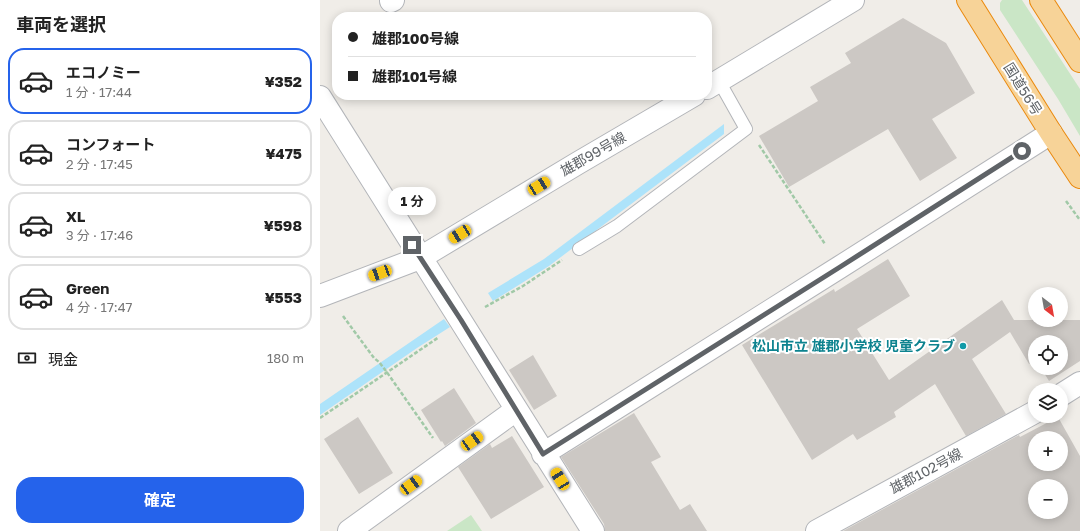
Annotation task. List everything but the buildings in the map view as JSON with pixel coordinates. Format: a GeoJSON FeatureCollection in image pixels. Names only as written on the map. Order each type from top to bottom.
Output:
{"type":"FeatureCollection","features":[{"type":"Feature","properties":{"kind":"highway","name":"国道56号"},"geometry":{"type":"LineString","coordinates":[[968,0],[1080,177]]}},
{"type":"Feature","properties":{"kind":"highway"},"geometry":{"type":"LineString","coordinates":[[1041,0],[1080,61]]}},
{"type":"Feature","properties":{"kind":"street"},"geometry":{"type":"LineString","coordinates":[[713,84],[853,0]]}},
{"type":"Feature","properties":{"kind":"street"},"geometry":{"type":"LineString","coordinates":[[320,97],[420,258],[461,320],[543,454],[593,531]]}},
{"type":"Feature","properties":{"kind":"street","name":"雄郡99号線"},"geometry":{"type":"LineString","coordinates":[[323,294],[420,258],[685,100]]}},
{"type":"Feature","properties":{"kind":"street"},"geometry":{"type":"LineString","coordinates":[[543,454],[1051,133]]}},
{"type":"Feature","properties":{"kind":"street"},"geometry":{"type":"LineString","coordinates":[[1068,391],[1080,383]]}},
{"type":"Feature","properties":{"kind":"street"},"geometry":{"type":"LineString","coordinates":[[348,531],[516,410]]}},
{"type":"Feature","properties":{"kind":"street","name":"雄郡102号線"},"geometry":{"type":"LineString","coordinates":[[817,531],[1028,416]]}},
{"type":"Feature","properties":{"kind":"lane"},"geometry":{"type":"LineString","coordinates":[[580,249],[617,226],[746,129],[713,84]]}},
{"type":"Feature","properties":{"kind":"path"},"geometry":{"type":"LineString","coordinates":[[746,129],[756,141],[840,267]]}},
{"type":"Feature","properties":{"kind":"path"},"geometry":{"type":"LineString","coordinates":[[1080,214],[1077,216],[1080,220]]}},
{"type":"Feature","properties":{"kind":"path"},"geometry":{"type":"LineString","coordinates":[[323,294],[374,358],[386,370],[447,459]]}},
{"type":"Feature","properties":{"kind":"green space"},"geometry":{"type":"Polygon","coordinates":[[[1002,0],[1022,0],[1080,89],[1080,136],[1058,99],[1000,10],[1000,3],[1002,0]]]}},
{"type":"Feature","properties":{"kind":"green space"},"geometry":{"type":"Polygon","coordinates":[[[471,515],[482,531],[447,531],[471,515]]]}},
{"type":"Feature","properties":{"kind":"water"},"geometry":{"type":"Polygon","coordinates":[[[724,124],[724,134],[549,266],[493,301],[488,293],[544,259],[724,124]]]}},
{"type":"Feature","properties":{"kind":"water"},"geometry":{"type":"Polygon","coordinates":[[[444,319],[450,327],[320,415],[320,404],[444,319]]]}},
{"type":"Feature","properties":{"kind":"place","name":"松山市立 雄郡小学校 児童クラブ"},"geometry":{"type":"Point","coordinates":[963,346]}},
{"type":"Feature","properties":{"kind":"route"},"geometry":{"type":"LineString","coordinates":[[412,245],[461,320],[543,454],[1022,151]]}}]}
